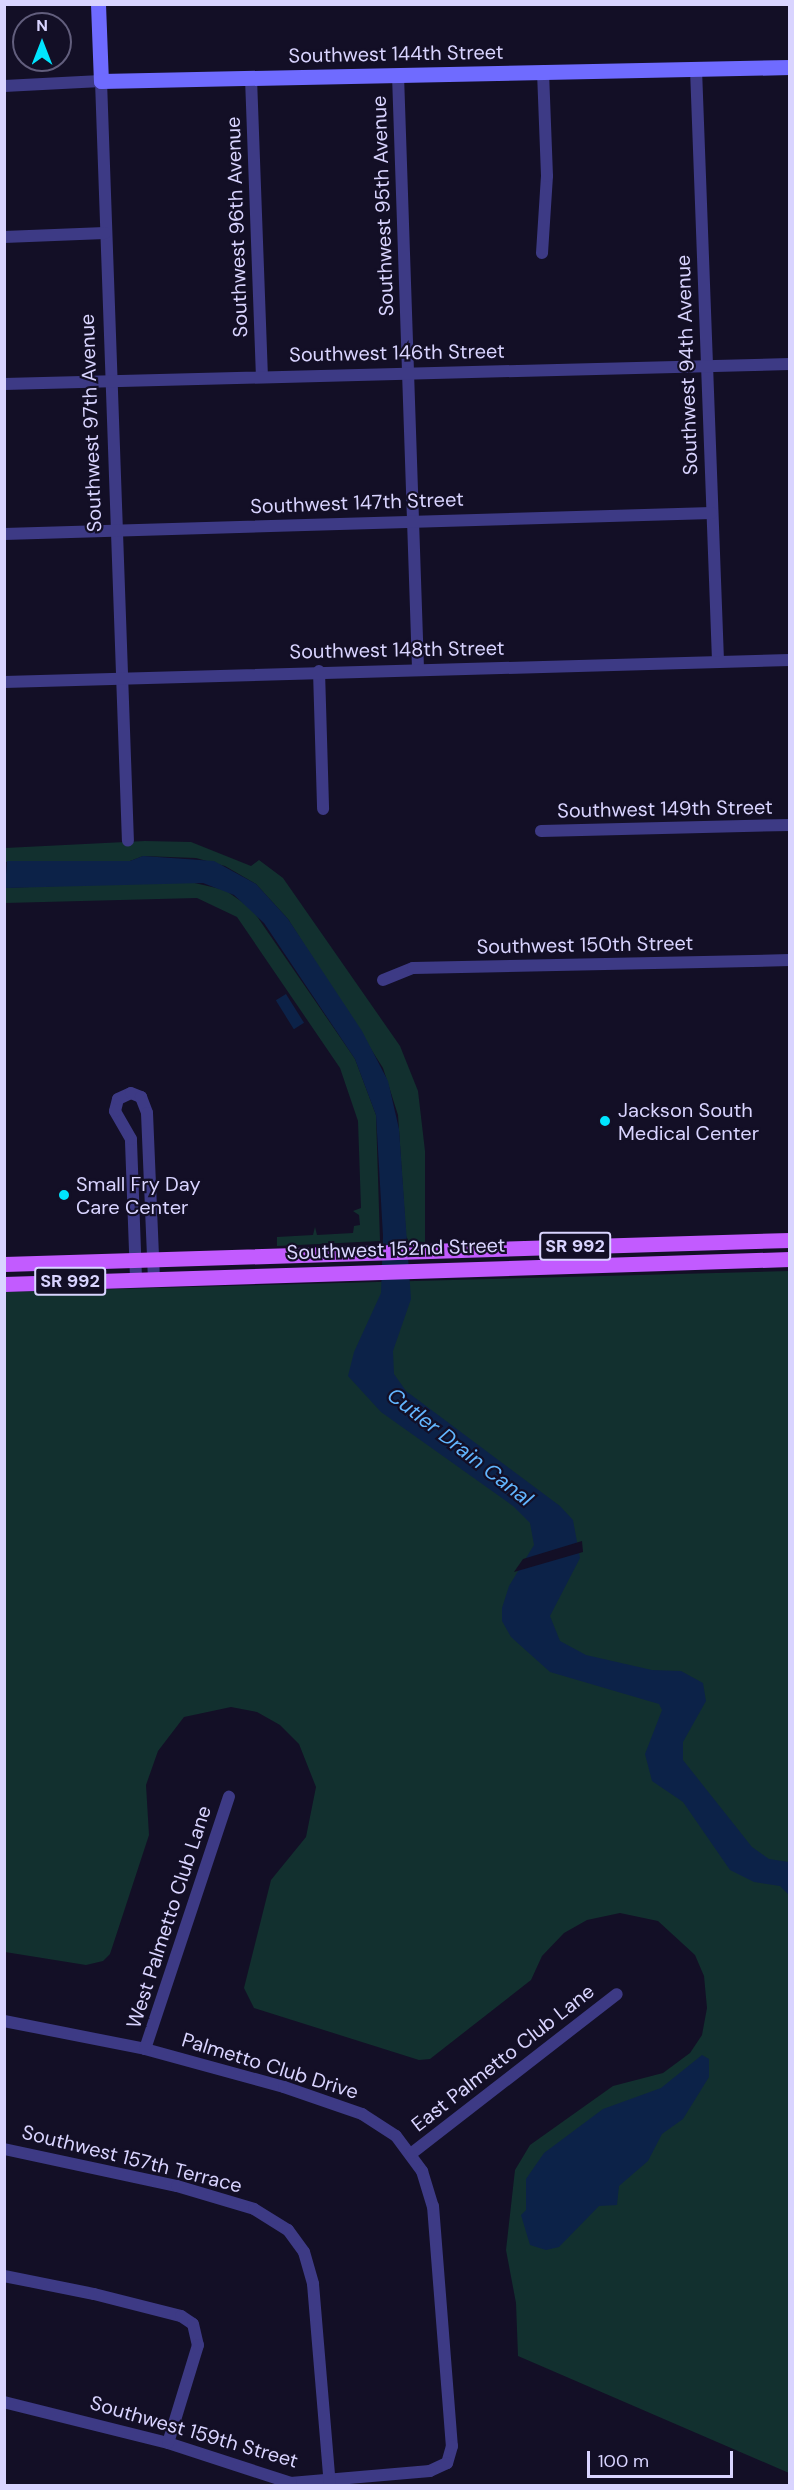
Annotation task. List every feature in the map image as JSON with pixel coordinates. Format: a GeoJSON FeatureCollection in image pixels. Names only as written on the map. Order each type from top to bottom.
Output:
{"type":"FeatureCollection","features":[{"type":"Feature","properties":{"kind":"main road","name":"Southwest 152nd Street"},"geometry":{"type":"LineString","coordinates":[[4,1264],[135,1258],[789,1240]]}},
{"type":"Feature","properties":{"kind":"main road","name":"Southwest 152nd Street"},"geometry":{"type":"LineString","coordinates":[[4,1284],[153,1277],[789,1259]]}},
{"type":"Feature","properties":{"kind":"street","name":"Southwest 97th Avenue"},"geometry":{"type":"LineString","coordinates":[[98,4],[128,841]]}},
{"type":"Feature","properties":{"kind":"street","name":"Southwest 144th Street"},"geometry":{"type":"LineString","coordinates":[[4,86],[101,81],[789,67]]}},
{"type":"Feature","properties":{"kind":"street","name":"Southwest 94th Avenue"},"geometry":{"type":"LineString","coordinates":[[696,69],[718,661]]}},
{"type":"Feature","properties":{"kind":"street"},"geometry":{"type":"LineString","coordinates":[[542,253],[547,176],[543,71]]}},
{"type":"Feature","properties":{"kind":"street","name":"Southwest 95th Avenue"},"geometry":{"type":"LineString","coordinates":[[398,75],[418,669]]}},
{"type":"Feature","properties":{"kind":"street","name":"Southwest 96th Avenue"},"geometry":{"type":"LineString","coordinates":[[251,78],[262,375]]}},
{"type":"Feature","properties":{"kind":"street"},"geometry":{"type":"LineString","coordinates":[[4,237],[105,232]]}},
{"type":"Feature","properties":{"kind":"street","name":"Southwest 146th Street"},"geometry":{"type":"LineString","coordinates":[[4,384],[262,375],[789,364]]}},
{"type":"Feature","properties":{"kind":"street","name":"Southwest 147th Street"},"geometry":{"type":"LineString","coordinates":[[4,534],[712,513]]}},
{"type":"Feature","properties":{"kind":"street","name":"Southwest 148th Street"},"geometry":{"type":"LineString","coordinates":[[4,682],[319,671],[789,660]]}},
{"type":"Feature","properties":{"kind":"street"},"geometry":{"type":"LineString","coordinates":[[319,671],[323,809]]}},
{"type":"Feature","properties":{"kind":"street","name":"Southwest 149th Street"},"geometry":{"type":"LineString","coordinates":[[541,831],[789,825]]}},
{"type":"Feature","properties":{"kind":"street","name":"Southwest 150th Street"},"geometry":{"type":"LineString","coordinates":[[383,980],[413,968],[789,960]]}},
{"type":"Feature","properties":{"kind":"street"},"geometry":{"type":"LineString","coordinates":[[136,1278],[131,1139],[115,1111],[118,1099],[131,1093],[141,1097],[147,1113],[153,1277]]}},
{"type":"Feature","properties":{"kind":"street","name":"West Palmetto Club Lane"},"geometry":{"type":"LineString","coordinates":[[145,2049],[229,1797]]}},
{"type":"Feature","properties":{"kind":"street","name":"East Palmetto Club Lane"},"geometry":{"type":"LineString","coordinates":[[412,2153],[617,1994]]}},
{"type":"Feature","properties":{"kind":"street","name":"Palmetto Club Drive"},"geometry":{"type":"LineString","coordinates":[[5,2022],[145,2049],[284,2087],[356,2112],[386,2127],[412,2153],[427,2183],[434,2216],[452,2446],[445,2464]]}},
{"type":"Feature","properties":{"kind":"street","name":"Southwest 157th Terrace"},"geometry":{"type":"LineString","coordinates":[[4,2149],[119,2172],[248,2207],[282,2224],[304,2252],[315,2293],[330,2483]]}},
{"type":"Feature","properties":{"kind":"street"},"geometry":{"type":"LineString","coordinates":[[4,2277],[181,2316],[193,2324],[198,2336],[168,2443]]}},
{"type":"Feature","properties":{"kind":"street","name":"Southwest 159th Street"},"geometry":{"type":"LineString","coordinates":[[4,2402],[168,2443],[274,2479],[330,2483],[430,2471],[445,2464]]}},
{"type":"Feature","properties":{"kind":"green space"},"geometry":{"type":"Polygon","coordinates":[[[145,841],[191,842],[251,866],[259,860],[283,878],[400,1046],[418,1091],[425,1151],[425,1242],[408,1241],[406,1236],[398,1115],[383,1068],[288,919],[256,884],[225,866],[196,858],[143,856],[130,861],[5,862],[5,848],[145,841]]]}},
{"type":"Feature","properties":{"kind":"green space"},"geometry":{"type":"Polygon","coordinates":[[[186,881],[225,890],[252,909],[355,1059],[376,1115],[380,1241],[277,1246],[277,1237],[313,1235],[315,1227],[317,1235],[353,1233],[354,1226],[360,1225],[359,1215],[353,1211],[361,1208],[358,1121],[340,1068],[237,917],[197,898],[5,903],[4,888],[186,881]]]}},
{"type":"Feature","properties":{"kind":"green space"},"geometry":{"type":"Polygon","coordinates":[[[789,1271],[789,2473],[518,2356],[516,2303],[506,2250],[515,2170],[530,2145],[613,2086],[663,2073],[690,2053],[702,2035],[707,2008],[704,1976],[695,1955],[658,1921],[620,1913],[587,1920],[564,1933],[542,1956],[531,1980],[430,2059],[419,2060],[254,2008],[244,1988],[271,1880],[306,1837],[316,1787],[299,1744],[280,1725],[257,1712],[231,1707],[184,1717],[158,1751],[146,1785],[149,1835],[110,1954],[103,1961],[86,1965],[5,1952],[4,1292],[789,1271]]]}},
{"type":"Feature","properties":{"kind":"water","name":"Cutler Drain Canal"},"geometry":{"type":"Polygon","coordinates":[[[143,856],[214,861],[256,884],[288,919],[362,1031],[388,1081],[399,1129],[411,1299],[393,1351],[394,1374],[406,1391],[560,1506],[573,1520],[580,1558],[550,1616],[560,1641],[586,1655],[652,1670],[681,1671],[703,1683],[706,1701],[683,1742],[683,1760],[752,1847],[769,1859],[789,1862],[789,1895],[780,1886],[754,1882],[730,1870],[683,1802],[652,1781],[645,1754],[662,1710],[659,1704],[550,1672],[511,1637],[502,1621],[502,1608],[509,1586],[534,1545],[530,1523],[513,1506],[381,1412],[348,1376],[354,1352],[381,1293],[383,1236],[376,1115],[355,1059],[264,923],[234,895],[203,883],[5,888],[7,861],[130,861],[143,856]]]}},
{"type":"Feature","properties":{"kind":"water"},"geometry":{"type":"Polygon","coordinates":[[[286,994],[304,1023],[294,1029],[276,1000],[286,994]]]}},
{"type":"Feature","properties":{"kind":"water"},"geometry":{"type":"Polygon","coordinates":[[[702,2055],[709,2059],[709,2077],[683,2119],[662,2134],[648,2161],[619,2186],[617,2205],[599,2206],[559,2247],[546,2250],[530,2245],[521,2215],[526,2210],[526,2179],[544,2153],[603,2109],[661,2088],[702,2055]]]}},
{"type":"Feature","properties":{"kind":"pier"},"geometry":{"type":"Polygon","coordinates":[[[582,1541],[583,1552],[514,1572],[523,1559],[582,1541]]]}},
{"type":"Feature","properties":{"kind":"place","name":"Jackson South Medical Center"},"geometry":{"type":"Point","coordinates":[605,1121]}},
{"type":"Feature","properties":{"kind":"place","name":"Small Fry Day Care Center"},"geometry":{"type":"Point","coordinates":[64,1195]}}]}
